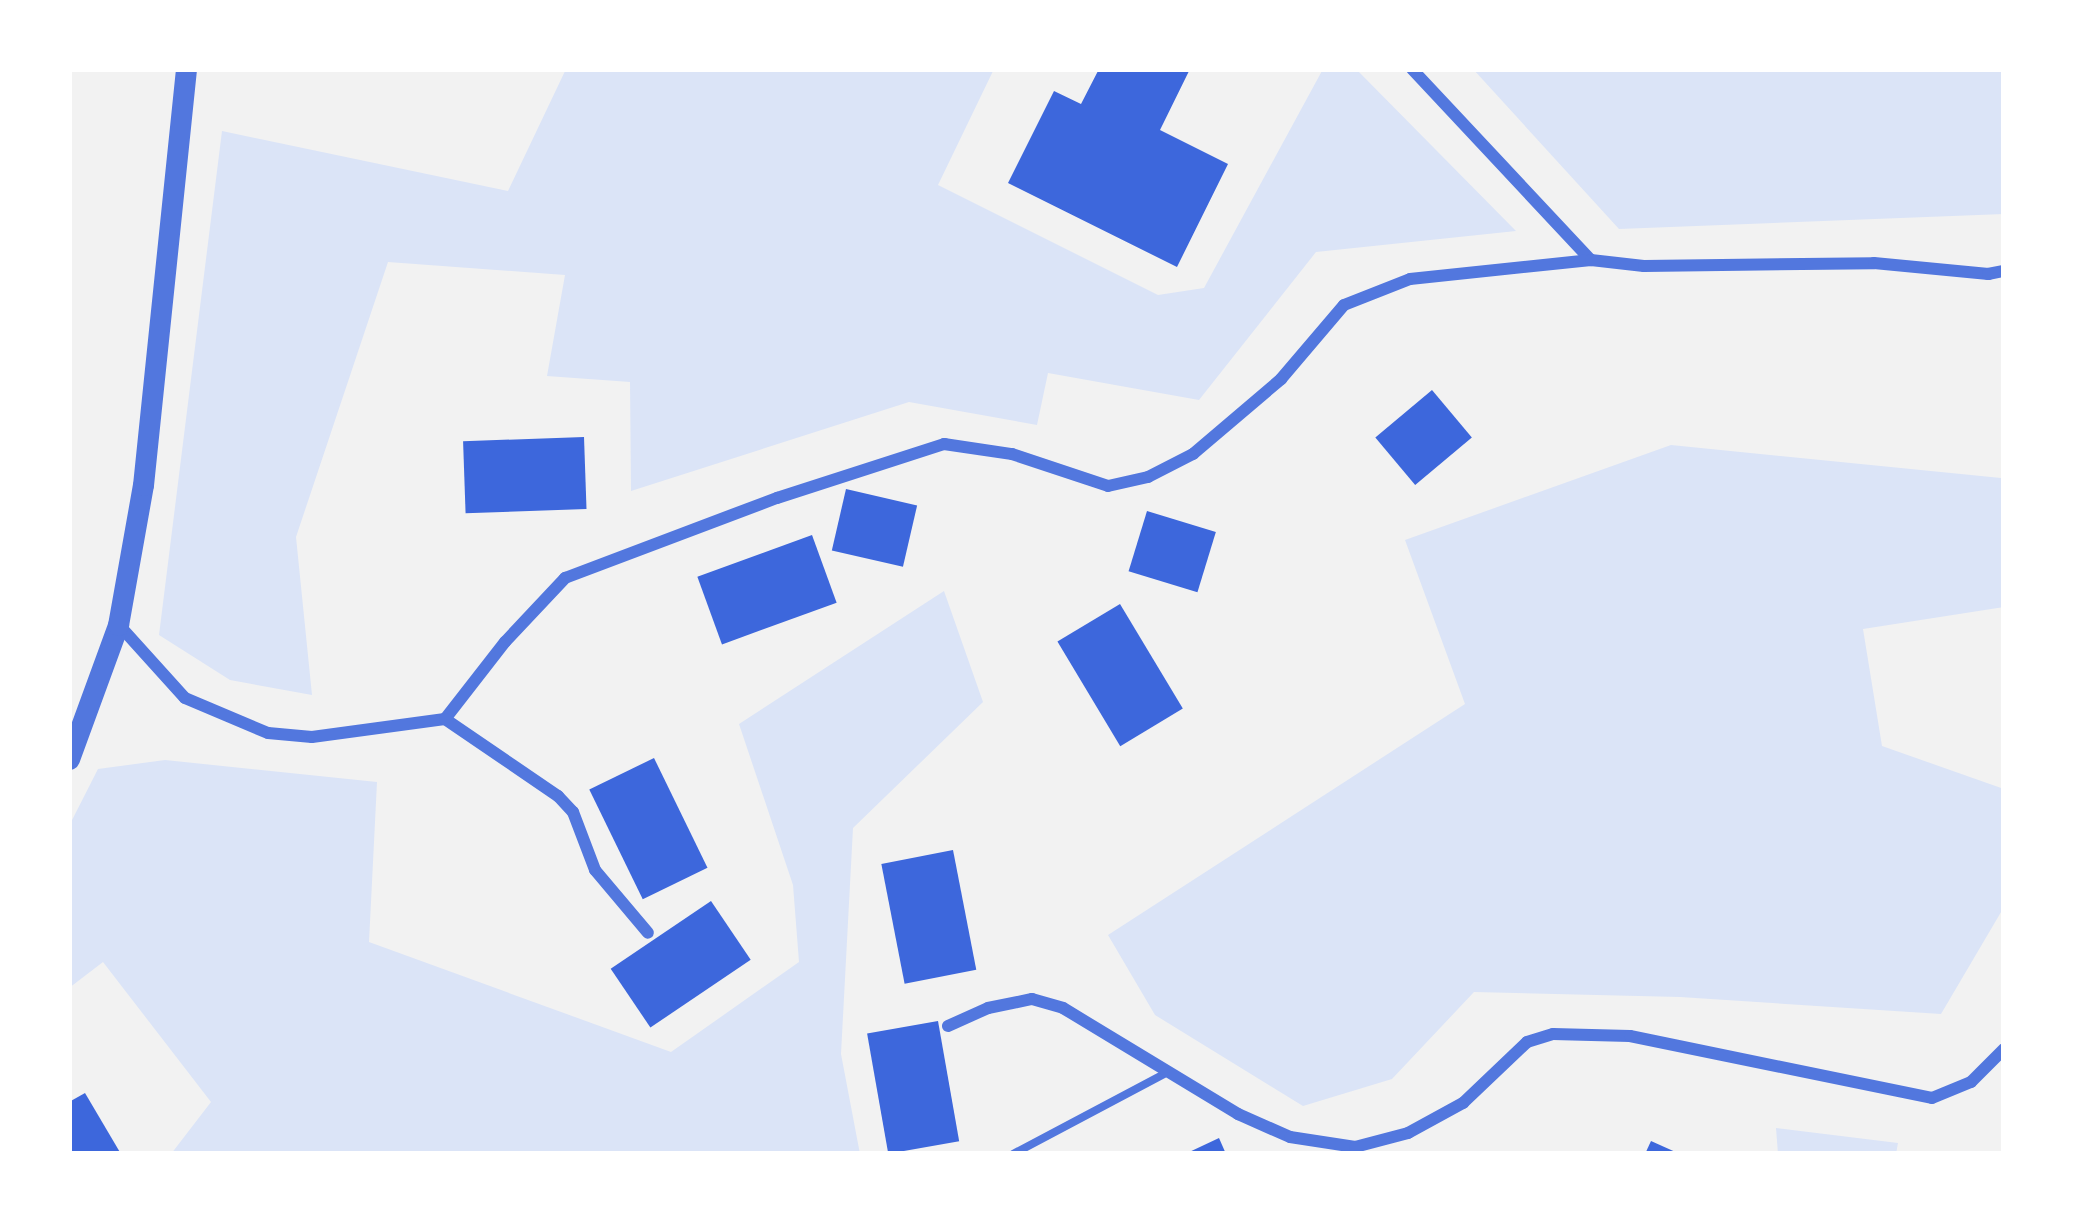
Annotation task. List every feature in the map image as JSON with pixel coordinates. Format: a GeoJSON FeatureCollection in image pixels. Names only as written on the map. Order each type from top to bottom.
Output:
{"type":"FeatureCollection","features":[{"type":"Feature","properties":{"kind":"street"},"geometry":{"type":"LineString","coordinates":[[69,759],[118,625],[142,485],[186,69]]}},
{"type":"Feature","properties":{"kind":"street"},"geometry":{"type":"LineString","coordinates":[[1412,69],[1592,260]]}},
{"type":"Feature","properties":{"kind":"street"},"geometry":{"type":"LineString","coordinates":[[445,718],[505,642],[565,578],[777,498],[944,444],[1012,454],[1108,486],[1148,477],[1193,454],[1281,379],[1344,305],[1362,294],[1410,279],[1592,260],[1668,266],[1874,263],[1988,274],[2004,271]]}},
{"type":"Feature","properties":{"kind":"street"},"geometry":{"type":"LineString","coordinates":[[118,625],[185,698],[268,734],[311,736],[445,718],[558,796],[573,812],[595,869],[648,933]]}},
{"type":"Feature","properties":{"kind":"street"},"geometry":{"type":"LineString","coordinates":[[949,1026],[988,1008],[1032,999],[1063,1008],[1164,1074],[1290,1137],[1355,1147],[1408,1133],[1463,1103],[1527,1042],[1553,1034],[1630,1036],[1932,1098],[1971,1082],[2004,1049]]}},
{"type":"Feature","properties":{"kind":"lane"},"geometry":{"type":"LineString","coordinates":[[1013,1154],[1164,1074]]}},
{"type":"Feature","properties":{"kind":"shaded area"},"geometry":{"type":"Polygon","coordinates":[[[566,69],[994,69],[938,185],[1158,295],[1204,288],[1323,69],[1356,69],[1516,231],[1316,252],[1199,400],[1048,373],[1037,425],[909,402],[631,491],[630,382],[547,376],[565,275],[388,262],[296,537],[312,695],[230,680],[159,635],[222,131],[508,191],[566,69]]]}},
{"type":"Feature","properties":{"kind":"shaded area"},"geometry":{"type":"Polygon","coordinates":[[[1473,69],[2004,69],[2004,214],[1619,229],[1473,69]]]}},
{"type":"Feature","properties":{"kind":"shaded area"},"geometry":{"type":"Polygon","coordinates":[[[2004,337],[2004,607],[1863,629],[1882,746],[2004,789],[2004,907],[1941,1014],[1680,997],[1474,992],[1392,1079],[1303,1106],[1155,1015],[1108,935],[1465,704],[1405,540],[1671,445],[2001,478],[2004,337]]]}},
{"type":"Feature","properties":{"kind":"shaded area"},"geometry":{"type":"Polygon","coordinates":[[[944,591],[983,702],[853,828],[841,1054],[860,1154],[171,1154],[211,1102],[103,962],[69,988],[69,826],[98,769],[165,760],[377,782],[369,942],[671,1052],[799,962],[793,885],[739,724],[944,591]]]}},
{"type":"Feature","properties":{"kind":"shaded area"},"geometry":{"type":"Polygon","coordinates":[[[1776,1128],[1898,1143],[1896,1154],[1778,1154],[1776,1128]]]}},
{"type":"Feature","properties":{"kind":"building"},"geometry":{"type":"Polygon","coordinates":[[[1099,69],[1190,69],[1160,130],[1228,164],[1177,267],[1008,183],[1054,91],[1081,104],[1099,69]]]}},
{"type":"Feature","properties":{"kind":"building"},"geometry":{"type":"Polygon","coordinates":[[[1432,390],[1472,437],[1415,485],[1375,438],[1432,390]]]}},
{"type":"Feature","properties":{"kind":"building"},"geometry":{"type":"Polygon","coordinates":[[[584,437],[587,509],[466,513],[463,441],[584,437]]]}},
{"type":"Feature","properties":{"kind":"building"},"geometry":{"type":"Polygon","coordinates":[[[846,489],[917,505],[903,567],[832,550],[846,489]]]}},
{"type":"Feature","properties":{"kind":"building"},"geometry":{"type":"Polygon","coordinates":[[[1147,511],[1216,532],[1197,592],[1129,571],[1147,511]]]}},
{"type":"Feature","properties":{"kind":"building"},"geometry":{"type":"Polygon","coordinates":[[[812,535],[837,603],[722,644],[697,577],[812,535]]]}},
{"type":"Feature","properties":{"kind":"building"},"geometry":{"type":"Polygon","coordinates":[[[1120,604],[1183,709],[1120,746],[1057,642],[1120,604]]]}},
{"type":"Feature","properties":{"kind":"building"},"geometry":{"type":"Polygon","coordinates":[[[654,758],[707,868],[643,899],[589,790],[654,758]]]}},
{"type":"Feature","properties":{"kind":"building"},"geometry":{"type":"Polygon","coordinates":[[[953,850],[976,970],[905,984],[881,864],[953,850]]]}},
{"type":"Feature","properties":{"kind":"building"},"geometry":{"type":"Polygon","coordinates":[[[711,901],[751,960],[650,1028],[611,969],[711,901]]]}},
{"type":"Feature","properties":{"kind":"building"},"geometry":{"type":"Polygon","coordinates":[[[938,1021],[959,1141],[888,1154],[867,1034],[938,1021]]]}},
{"type":"Feature","properties":{"kind":"building"},"geometry":{"type":"Polygon","coordinates":[[[85,1093],[121,1154],[69,1154],[69,1102],[85,1093]]]}},
{"type":"Feature","properties":{"kind":"building"},"geometry":{"type":"Polygon","coordinates":[[[1219,1138],[1226,1154],[1185,1154],[1219,1138]]]}},
{"type":"Feature","properties":{"kind":"building"},"geometry":{"type":"Polygon","coordinates":[[[1651,1141],[1680,1154],[1645,1154],[1651,1141]]]}}]}
